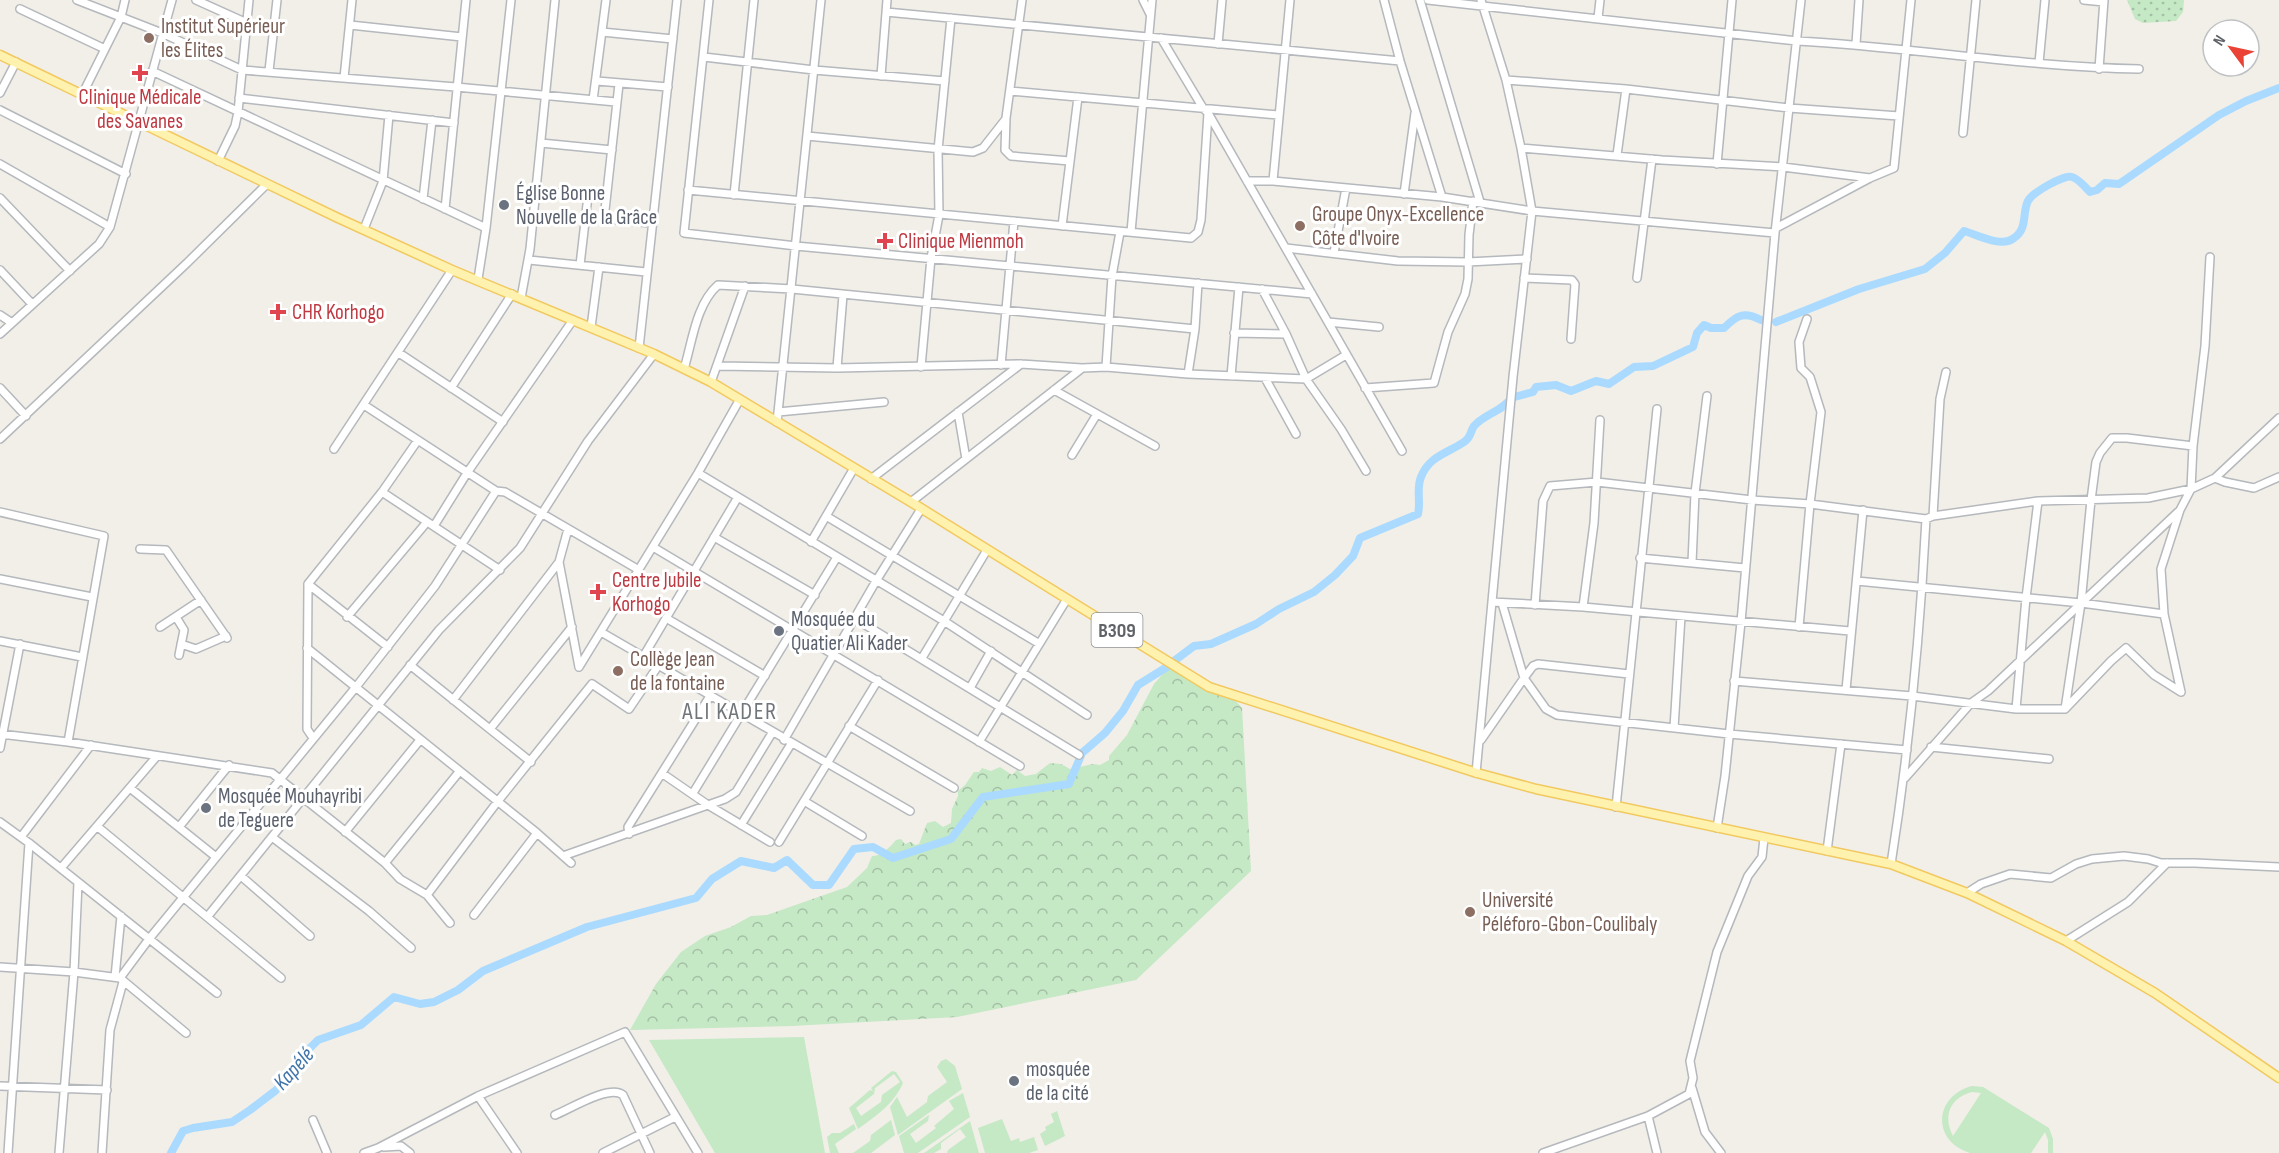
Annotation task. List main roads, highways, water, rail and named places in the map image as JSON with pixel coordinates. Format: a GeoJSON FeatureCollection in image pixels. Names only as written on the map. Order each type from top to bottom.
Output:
{"type":"FeatureCollection","features":[{"type":"Feature","properties":{"kind":"main road","name":"B309"},"geometry":{"type":"LineString","coordinates":[[0,55],[218,161],[452,270],[654,354],[778,417],[871,479],[1209,687],[1476,773],[1616,807],[1892,864],[1967,892],[2066,941],[2155,993],[2279,1078]]}},
{"type":"Feature","properties":{"kind":"waterway"},"geometry":{"type":"LineString","coordinates":[[1776,322],[1859,289],[1925,269],[1945,253],[1964,231],[1996,241],[2009,241],[2021,230],[2028,201],[2035,193],[2048,185],[2068,177],[2077,179],[2090,192],[2097,190],[2105,183],[2119,184],[2219,115],[2279,88]]}},
{"type":"Feature","properties":{"kind":"waterway"},"geometry":{"type":"LineString","coordinates":[[1174,661],[1194,646],[1211,644],[1256,624],[1279,609],[1314,592],[1353,556],[1360,538],[1418,514],[1420,481],[1424,470],[1434,460],[1466,440],[1478,422],[1511,398],[1533,392],[1536,387],[1556,385],[1571,391],[1596,381],[1609,384],[1634,367],[1653,366],[1693,347],[1697,333],[1704,325],[1711,328],[1724,328],[1737,317],[1745,315],[1761,320]]}},
{"type":"Feature","properties":{"kind":"waterway","name":"Kapélé"},"geometry":{"type":"LineString","coordinates":[[171,1153],[183,1131],[232,1122],[275,1091],[318,1040],[361,1025],[394,997],[420,1004],[434,1002],[458,990],[483,971],[587,927],[696,898],[712,879],[741,861],[774,868],[787,860],[813,885],[829,885],[854,849],[873,847],[893,858],[951,839],[983,797],[1069,784],[1082,753],[1105,733],[1123,711],[1138,685],[1167,667]]}},
{"type":"Feature","properties":{"kind":"place","name":"Institut Supérieur les Élites"},"geometry":{"type":"Point","coordinates":[149,38]}},
{"type":"Feature","properties":{"kind":"place","name":"Clinique Médicale des Savanes"},"geometry":{"type":"Point","coordinates":[140,73]}},
{"type":"Feature","properties":{"kind":"place","name":"Église Bonne Nouvelle de la Grâce"},"geometry":{"type":"Point","coordinates":[504,205]}},
{"type":"Feature","properties":{"kind":"place","name":"Groupe Onyx-Excellence Côte d'Ivoire"},"geometry":{"type":"Point","coordinates":[1300,226]}},
{"type":"Feature","properties":{"kind":"place","name":"Clinique Mienmoh"},"geometry":{"type":"Point","coordinates":[885,241]}},
{"type":"Feature","properties":{"kind":"place","name":"CHR Korhogo"},"geometry":{"type":"Point","coordinates":[278,312]}},
{"type":"Feature","properties":{"kind":"place","name":"Centre Jubile Korhogo"},"geometry":{"type":"Point","coordinates":[598,592]}},
{"type":"Feature","properties":{"kind":"place","name":"Mosquée du Quatier Ali Kader"},"geometry":{"type":"Point","coordinates":[779,631]}},
{"type":"Feature","properties":{"kind":"place","name":"Collège Jean de la fontaine"},"geometry":{"type":"Point","coordinates":[618,671]}},
{"type":"Feature","properties":{"kind":"place","name":"Mosquée Mouhayribi de Teguere"},"geometry":{"type":"Point","coordinates":[206,808]}},
{"type":"Feature","properties":{"kind":"place","name":"Université Péléforo-Gbon-Coulibaly"},"geometry":{"type":"Point","coordinates":[1470,912]}},
{"type":"Feature","properties":{"kind":"place","name":"mosquée de la cité"},"geometry":{"type":"Point","coordinates":[1014,1081]}},
{"type":"Feature","properties":{"kind":"district","name":"ALI KADER"},"geometry":{"type":"Point","coordinates":[730,711]}}]}
